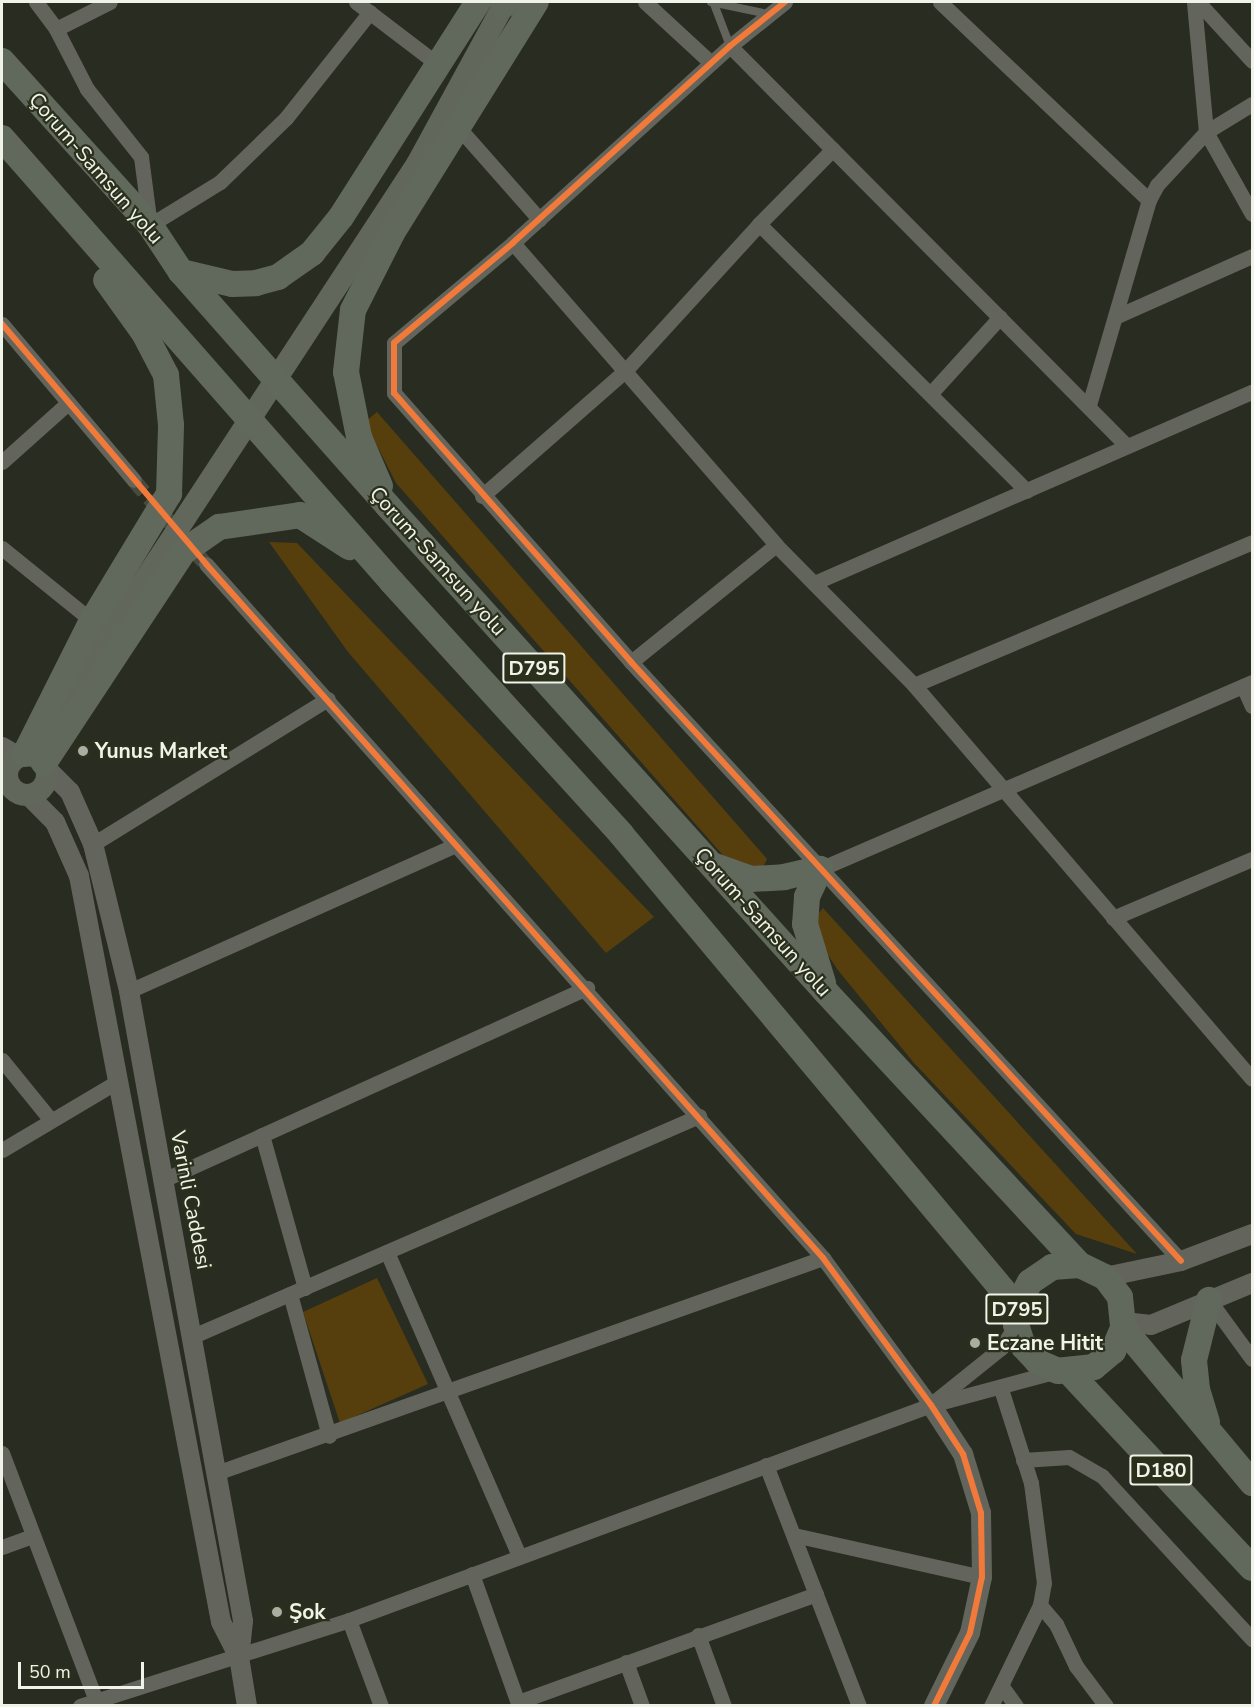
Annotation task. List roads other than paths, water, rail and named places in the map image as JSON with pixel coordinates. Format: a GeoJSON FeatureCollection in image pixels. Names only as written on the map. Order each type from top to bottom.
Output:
{"type":"FeatureCollection","features":[{"type":"Feature","properties":{"kind":"highway"},"geometry":{"type":"LineString","coordinates":[[388,506],[359,437],[346,372],[353,310],[392,233],[536,2]]}},
{"type":"Feature","properties":{"kind":"highway"},"geometry":{"type":"LineString","coordinates":[[181,272],[232,284],[256,283],[295,268],[341,217],[436,63],[498,3]]}},
{"type":"Feature","properties":{"kind":"highway","name":"Çorum-Samsun yolu"},"geometry":{"type":"LineString","coordinates":[[2,61],[150,225],[181,272],[388,506],[825,991],[1080,1265],[1105,1277]]}},
{"type":"Feature","properties":{"kind":"highway"},"geometry":{"type":"LineString","coordinates":[[9,147],[144,333],[166,375],[171,425],[169,494],[92,621],[28,758]]}},
{"type":"Feature","properties":{"kind":"highway","name":"D795"},"geometry":{"type":"LineString","coordinates":[[9,147],[392,582],[621,834],[1017,1316],[1031,1354],[1064,1372]]}},
{"type":"Feature","properties":{"kind":"highway"},"geometry":{"type":"LineString","coordinates":[[28,758],[183,552],[219,527],[300,515],[345,544],[392,582]]}},
{"type":"Feature","properties":{"kind":"highway"},"geometry":{"type":"LineString","coordinates":[[710,864],[752,879],[784,877],[820,869]]}},
{"type":"Feature","properties":{"kind":"highway"},"geometry":{"type":"LineString","coordinates":[[820,869],[807,897],[805,924],[825,991]]}},
{"type":"Feature","properties":{"kind":"highway","name":"D795"},"geometry":{"type":"LineString","coordinates":[[1017,1316],[1029,1282],[1052,1267],[1080,1265]]}},
{"type":"Feature","properties":{"kind":"highway"},"geometry":{"type":"LineString","coordinates":[[1064,1372],[1094,1367],[1113,1351],[1123,1325],[1120,1297],[1105,1277]]}},
{"type":"Feature","properties":{"kind":"highway"},"geometry":{"type":"LineString","coordinates":[[1209,1300],[1194,1360],[1197,1389],[1211,1434]]}},
{"type":"Feature","properties":{"kind":"highway"},"geometry":{"type":"LineString","coordinates":[[1123,1325],[1252,1483]]}},
{"type":"Feature","properties":{"kind":"highway","name":"D180"},"geometry":{"type":"LineString","coordinates":[[1064,1372],[1252,1568]]}},
{"type":"Feature","properties":{"kind":"main road"},"geometry":{"type":"LineString","coordinates":[[28,758],[42,788],[10,788],[9,768],[28,758],[417,164],[498,3]]}},
{"type":"Feature","properties":{"kind":"street"},"geometry":{"type":"LineString","coordinates":[[36,2],[57,29],[87,89],[141,157],[150,225],[228,174],[286,118],[370,12]]}},
{"type":"Feature","properties":{"kind":"street"},"geometry":{"type":"LineString","coordinates":[[57,29],[110,2]]}},
{"type":"Feature","properties":{"kind":"street"},"geometry":{"type":"LineString","coordinates":[[356,2],[436,63]]}},
{"type":"Feature","properties":{"kind":"street"},"geometry":{"type":"LineString","coordinates":[[645,2],[711,63]]}},
{"type":"Feature","properties":{"kind":"street"},"geometry":{"type":"LineString","coordinates":[[785,2],[730,46],[513,243],[394,343],[394,393],[482,496],[631,662],[1182,1261]]}},
{"type":"Feature","properties":{"kind":"street"},"geometry":{"type":"LineString","coordinates":[[940,2],[1149,200]]}},
{"type":"Feature","properties":{"kind":"street"},"geometry":{"type":"LineString","coordinates":[[1196,2],[1252,61]]}},
{"type":"Feature","properties":{"kind":"street"},"geometry":{"type":"LineString","coordinates":[[1196,2],[1206,132],[1252,214]]}},
{"type":"Feature","properties":{"kind":"street"},"geometry":{"type":"LineString","coordinates":[[730,46],[1089,405],[1126,445]]}},
{"type":"Feature","properties":{"kind":"street"},"geometry":{"type":"LineString","coordinates":[[1089,405],[1149,200],[1157,185],[1206,132],[1252,104]]}},
{"type":"Feature","properties":{"kind":"street"},"geometry":{"type":"LineString","coordinates":[[458,127],[539,219]]}},
{"type":"Feature","properties":{"kind":"street"},"geometry":{"type":"LineString","coordinates":[[482,496],[625,371],[759,224],[833,149]]}},
{"type":"Feature","properties":{"kind":"street"},"geometry":{"type":"LineString","coordinates":[[759,224],[932,392],[1027,491]]}},
{"type":"Feature","properties":{"kind":"street"},"geometry":{"type":"LineString","coordinates":[[513,243],[776,545],[914,685],[1252,1079]]}},
{"type":"Feature","properties":{"kind":"street"},"geometry":{"type":"LineString","coordinates":[[1115,317],[1252,256]]}},
{"type":"Feature","properties":{"kind":"street"},"geometry":{"type":"LineString","coordinates":[[932,392],[1000,317]]}},
{"type":"Feature","properties":{"kind":"street"},"geometry":{"type":"LineString","coordinates":[[2,324],[134,480]]}},
{"type":"Feature","properties":{"kind":"street"},"geometry":{"type":"LineString","coordinates":[[813,583],[1252,392]]}},
{"type":"Feature","properties":{"kind":"street"},"geometry":{"type":"LineString","coordinates":[[3,459],[69,403]]}},
{"type":"Feature","properties":{"kind":"street"},"geometry":{"type":"LineString","coordinates":[[914,685],[1252,542]]}},
{"type":"Feature","properties":{"kind":"street"},"geometry":{"type":"LineString","coordinates":[[631,662],[776,545]]}},
{"type":"Feature","properties":{"kind":"street"},"geometry":{"type":"LineString","coordinates":[[2,548],[92,621]]}},
{"type":"Feature","properties":{"kind":"street"},"geometry":{"type":"LineString","coordinates":[[206,564],[586,988],[823,1258],[931,1405],[963,1454],[981,1513],[982,1577],[970,1633],[934,1706]]}},
{"type":"Feature","properties":{"kind":"street"},"geometry":{"type":"LineString","coordinates":[[820,869],[1003,787],[1248,684],[1252,706]]}},
{"type":"Feature","properties":{"kind":"street"},"geometry":{"type":"LineString","coordinates":[[93,844],[328,699]]}},
{"type":"Feature","properties":{"kind":"street","name":"Varinli Caddesi"},"geometry":{"type":"LineString","coordinates":[[28,758],[70,792],[93,844],[129,991],[161,1181],[219,1472],[243,1621],[239,1658],[246,1706]]}},
{"type":"Feature","properties":{"kind":"street","name":"Varinli Caddesi"},"geometry":{"type":"LineString","coordinates":[[10,788],[55,822],[79,876],[221,1622],[239,1658]]}},
{"type":"Feature","properties":{"kind":"street"},"geometry":{"type":"LineString","coordinates":[[129,991],[456,845]]}},
{"type":"Feature","properties":{"kind":"street"},"geometry":{"type":"LineString","coordinates":[[1113,918],[1252,859]]}},
{"type":"Feature","properties":{"kind":"street"},"geometry":{"type":"LineString","coordinates":[[161,1181],[586,988]]}},
{"type":"Feature","properties":{"kind":"street"},"geometry":{"type":"LineString","coordinates":[[2,1060],[50,1119]]}},
{"type":"Feature","properties":{"kind":"street"},"geometry":{"type":"LineString","coordinates":[[2,1150],[50,1119],[118,1081]]}},
{"type":"Feature","properties":{"kind":"street"},"geometry":{"type":"LineString","coordinates":[[193,1336],[699,1116]]}},
{"type":"Feature","properties":{"kind":"street"},"geometry":{"type":"LineString","coordinates":[[262,1135],[330,1436]]}},
{"type":"Feature","properties":{"kind":"street"},"geometry":{"type":"LineString","coordinates":[[1105,1277],[1182,1261],[1252,1234]]}},
{"type":"Feature","properties":{"kind":"street"},"geometry":{"type":"LineString","coordinates":[[387,1252],[519,1556]]}},
{"type":"Feature","properties":{"kind":"street"},"geometry":{"type":"LineString","coordinates":[[219,1472],[330,1436],[446,1390],[823,1258]]}},
{"type":"Feature","properties":{"kind":"street"},"geometry":{"type":"LineString","coordinates":[[1123,1325],[1151,1324],[1252,1283]]}},
{"type":"Feature","properties":{"kind":"street"},"geometry":{"type":"LineString","coordinates":[[1209,1300],[1252,1359]]}},
{"type":"Feature","properties":{"kind":"street"},"geometry":{"type":"LineString","coordinates":[[931,1405],[1001,1348],[1017,1316]]}},
{"type":"Feature","properties":{"kind":"street"},"geometry":{"type":"LineString","coordinates":[[80,1706],[239,1658],[349,1620],[931,1405],[1064,1372]]}},
{"type":"Feature","properties":{"kind":"street"},"geometry":{"type":"LineString","coordinates":[[992,1706],[1003,1688],[1040,1605],[1044,1582],[1038,1525],[1023,1460],[1001,1389]]}},
{"type":"Feature","properties":{"kind":"street"},"geometry":{"type":"LineString","coordinates":[[2,1453],[96,1700]]}},
{"type":"Feature","properties":{"kind":"street"},"geometry":{"type":"LineString","coordinates":[[1023,1460],[1070,1457],[1102,1476],[1252,1640]]}},
{"type":"Feature","properties":{"kind":"street"},"geometry":{"type":"LineString","coordinates":[[766,1465],[859,1706]]}},
{"type":"Feature","properties":{"kind":"street"},"geometry":{"type":"LineString","coordinates":[[794,1535],[982,1577]]}},
{"type":"Feature","properties":{"kind":"street"},"geometry":{"type":"LineString","coordinates":[[2,1547],[33,1536]]}},
{"type":"Feature","properties":{"kind":"street"},"geometry":{"type":"LineString","coordinates":[[472,1574],[519,1704],[698,1635],[816,1594]]}},
{"type":"Feature","properties":{"kind":"street"},"geometry":{"type":"LineString","coordinates":[[1040,1605],[1056,1624],[1076,1666],[1106,1706]]}},
{"type":"Feature","properties":{"kind":"street"},"geometry":{"type":"LineString","coordinates":[[349,1620],[381,1706]]}},
{"type":"Feature","properties":{"kind":"street"},"geometry":{"type":"LineString","coordinates":[[698,1635],[724,1706]]}},
{"type":"Feature","properties":{"kind":"street"},"geometry":{"type":"LineString","coordinates":[[626,1662],[642,1706]]}},
{"type":"Feature","properties":{"kind":"street"},"geometry":{"type":"LineString","coordinates":[[1003,1688],[1016,1706]]}},
{"type":"Feature","properties":{"kind":"lane"},"geometry":{"type":"LineString","coordinates":[[713,3],[769,14]]}},
{"type":"Feature","properties":{"kind":"lane"},"geometry":{"type":"LineString","coordinates":[[713,3],[730,46]]}},
{"type":"Feature","properties":{"kind":"tunnel"},"geometry":{"type":"LineString","coordinates":[[134,480],[206,564]]}},
{"type":"Feature","properties":{"kind":"place","name":"Yunus Market"},"geometry":{"type":"Point","coordinates":[83,751]}},
{"type":"Feature","properties":{"kind":"place","name":"Eczane Hitit"},"geometry":{"type":"Point","coordinates":[975,1343]}},
{"type":"Feature","properties":{"kind":"place","name":"Şok"},"geometry":{"type":"Point","coordinates":[277,1612]}}]}
